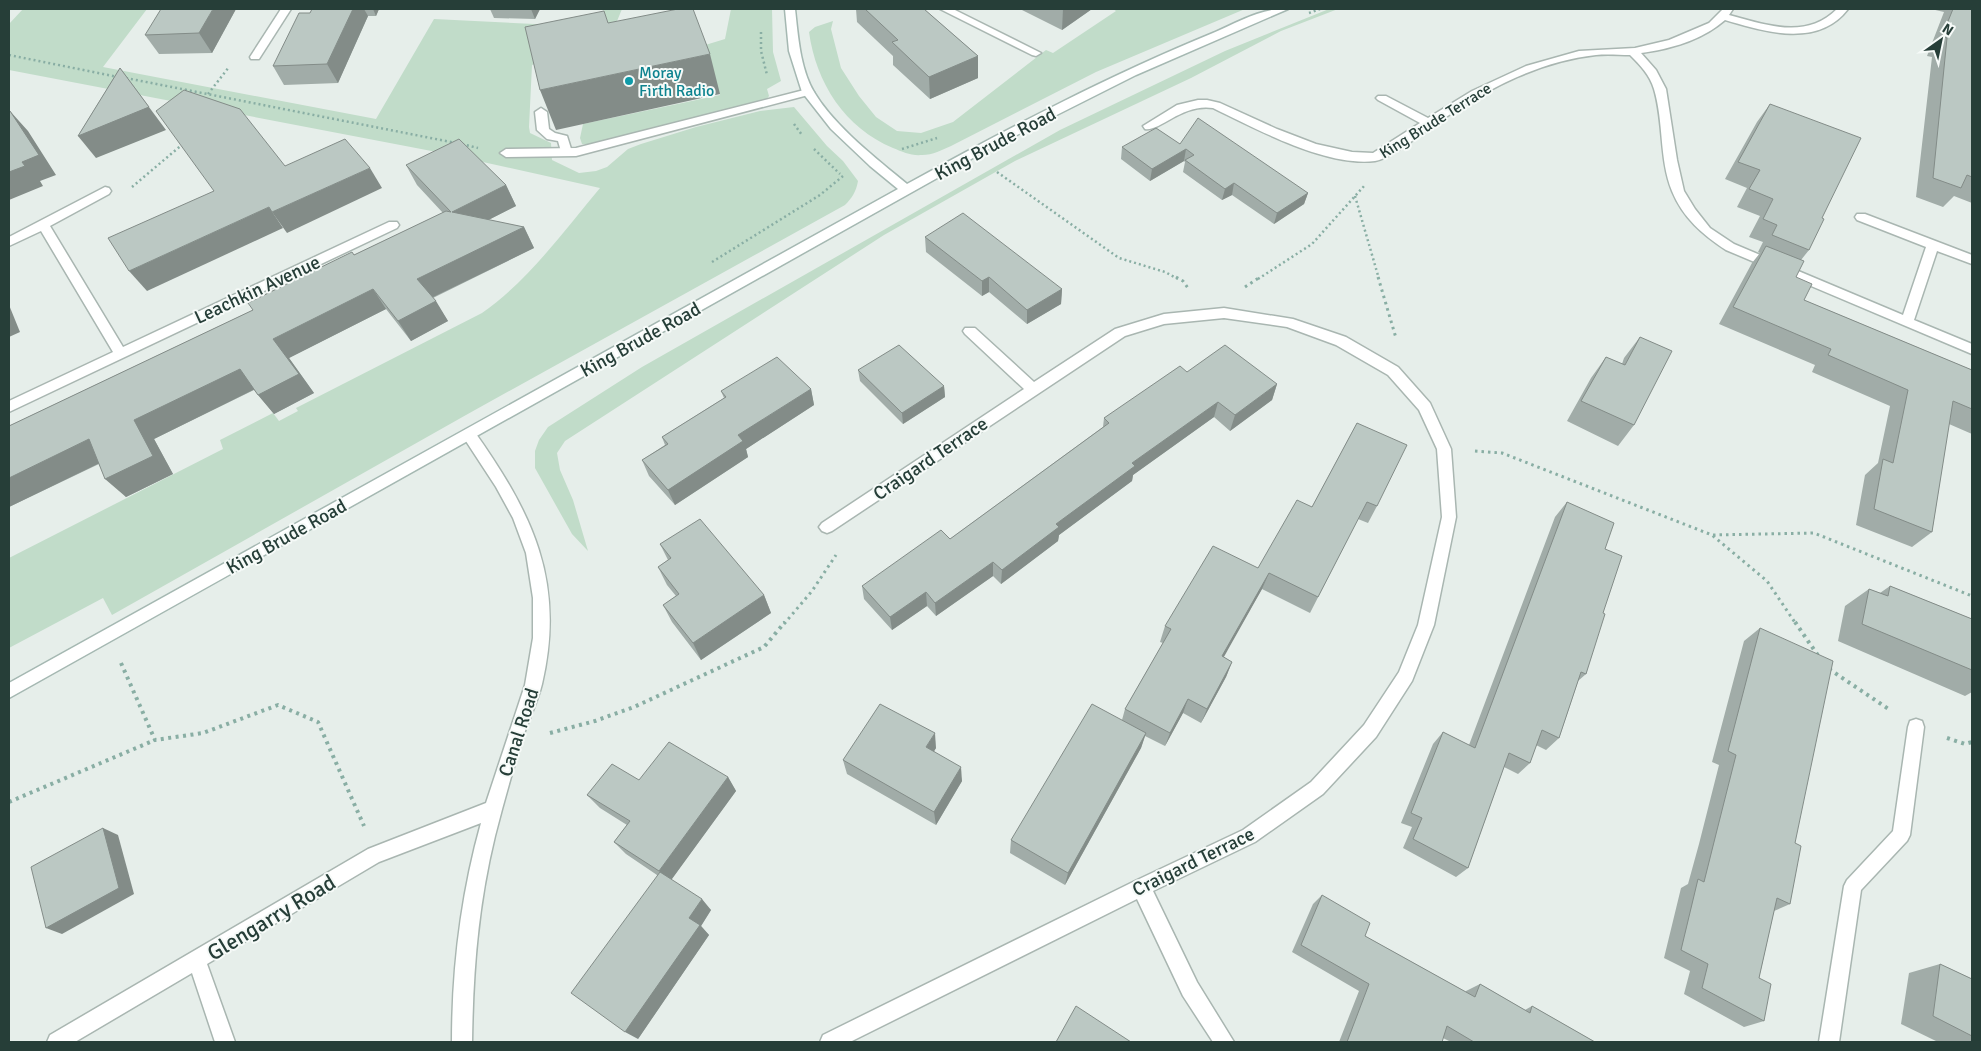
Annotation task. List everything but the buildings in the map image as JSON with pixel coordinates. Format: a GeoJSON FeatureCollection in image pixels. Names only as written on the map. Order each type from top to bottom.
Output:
{"type":"FeatureCollection","features":[{"type":"Feature","properties":{"kind":"street"},"geometry":{"type":"LineString","coordinates":[[255,57],[286,9]]}},
{"type":"Feature","properties":{"kind":"street"},"geometry":{"type":"LineString","coordinates":[[790,9],[794,51],[808,92],[835,126],[874,163],[907,190]]}},
{"type":"Feature","properties":{"kind":"street"},"geometry":{"type":"LineString","coordinates":[[945,9],[1036,53]]}},
{"type":"Feature","properties":{"kind":"street","name":"King Brude Road"},"geometry":{"type":"LineString","coordinates":[[9,691],[985,146],[1115,81],[1213,37],[1283,9]]}},
{"type":"Feature","properties":{"kind":"street","name":"King Brude Terrace"},"geometry":{"type":"LineString","coordinates":[[1149,126],[1181,107],[1205,102],[1216,105],[1293,141],[1353,156],[1376,158],[1480,89],[1512,74],[1572,55],[1633,51],[1675,42],[1711,27],[1726,13],[1758,26],[1791,32],[1811,29],[1830,23],[1843,9]]}},
{"type":"Feature","properties":{"kind":"street"},"geometry":{"type":"LineString","coordinates":[[1633,51],[1652,72],[1660,89],[1671,160],[1678,191],[1690,212],[1706,231],[1730,247],[1763,263],[1972,349]]}},
{"type":"Feature","properties":{"kind":"street"},"geometry":{"type":"LineString","coordinates":[[506,153],[576,152],[808,92]]}},
{"type":"Feature","properties":{"kind":"street"},"geometry":{"type":"LineString","coordinates":[[1382,98],[1428,123]]}},
{"type":"Feature","properties":{"kind":"street"},"geometry":{"type":"LineString","coordinates":[[541,112],[543,130],[551,136],[563,139],[566,152]]}},
{"type":"Feature","properties":{"kind":"street"},"geometry":{"type":"LineString","coordinates":[[9,242],[105,191]]}},
{"type":"Feature","properties":{"kind":"street"},"geometry":{"type":"LineString","coordinates":[[1861,217],[1972,260]]}},
{"type":"Feature","properties":{"kind":"street"},"geometry":{"type":"LineString","coordinates":[[43,225],[120,353]]}},
{"type":"Feature","properties":{"kind":"street","name":"Leachkin Avenue"},"geometry":{"type":"LineString","coordinates":[[9,407],[393,225]]}},
{"type":"Feature","properties":{"kind":"street"},"geometry":{"type":"LineString","coordinates":[[1907,322],[1933,245]]}},
{"type":"Feature","properties":{"kind":"street","name":"Craigard Terrace"},"geometry":{"type":"LineString","coordinates":[[827,527],[1120,332],[1164,319],[1224,312],[1288,322],[1341,341],[1392,371],[1425,407],[1444,449],[1449,517],[1426,625],[1406,676],[1370,731],[1317,788],[1249,836],[1141,887],[830,1042]]}},
{"type":"Feature","properties":{"kind":"street"},"geometry":{"type":"LineString","coordinates":[[970,331],[1033,389]]}},
{"type":"Feature","properties":{"kind":"street","name":"Canal Road"},"geometry":{"type":"LineString","coordinates":[[462,1042],[461,997],[465,946],[473,895],[494,809],[513,743],[535,679],[543,628],[538,572],[525,526],[470,435]]}},
{"type":"Feature","properties":{"kind":"street"},"geometry":{"type":"LineString","coordinates":[[1829,1042],[1853,886],[1901,835],[1916,727]]}},
{"type":"Feature","properties":{"kind":"street","name":"Glengarry Road"},"geometry":{"type":"LineString","coordinates":[[57,1042],[197,961],[301,897],[374,856],[494,809]]}},
{"type":"Feature","properties":{"kind":"street"},"geometry":{"type":"LineString","coordinates":[[1141,887],[1190,989],[1224,1042]]}},
{"type":"Feature","properties":{"kind":"street"},"geometry":{"type":"LineString","coordinates":[[197,961],[225,1042]]}},
{"type":"Feature","properties":{"kind":"path"},"geometry":{"type":"LineString","coordinates":[[9,55],[506,153]]}},
{"type":"Feature","properties":{"kind":"path"},"geometry":{"type":"LineString","coordinates":[[207,94],[219,81]]}},
{"type":"Feature","properties":{"kind":"path"},"geometry":{"type":"LineString","coordinates":[[226,106],[233,100]]}},
{"type":"Feature","properties":{"kind":"path"},"geometry":{"type":"LineString","coordinates":[[105,191],[119,198],[191,137]]}},
{"type":"Feature","properties":{"kind":"path"},"geometry":{"type":"LineString","coordinates":[[1238,290],[1312,244],[1368,182],[1376,158]]}},
{"type":"Feature","properties":{"kind":"path"},"geometry":{"type":"LineString","coordinates":[[994,170],[1120,258],[1165,272],[1183,281],[1189,288]]}},
{"type":"Feature","properties":{"kind":"path"},"geometry":{"type":"LineString","coordinates":[[1355,196],[1398,346],[1392,371]]}},
{"type":"Feature","properties":{"kind":"path"},"geometry":{"type":"LineString","coordinates":[[1444,449],[1502,453],[1712,535],[1767,581],[1819,658]]}},
{"type":"Feature","properties":{"kind":"path"},"geometry":{"type":"LineString","coordinates":[[513,743],[595,721],[634,707],[764,647],[812,591],[840,549],[827,527]]}},
{"type":"Feature","properties":{"kind":"path"},"geometry":{"type":"LineString","coordinates":[[1712,535],[1814,533],[1972,596]]}},
{"type":"Feature","properties":{"kind":"path"},"geometry":{"type":"LineString","coordinates":[[108,635],[155,740]]}},
{"type":"Feature","properties":{"kind":"path"},"geometry":{"type":"LineString","coordinates":[[1824,666],[1916,727]]}},
{"type":"Feature","properties":{"kind":"path"},"geometry":{"type":"LineString","coordinates":[[9,802],[155,740],[203,733],[278,705],[318,722],[363,824],[374,856]]}},
{"type":"Feature","properties":{"kind":"green space"},"geometry":{"type":"Polygon","coordinates":[[[23,9],[147,9],[103,67],[376,119],[434,19],[597,27],[604,10],[592,9],[622,9],[610,38],[532,65],[530,133],[551,143],[552,160],[579,173],[596,171],[607,167],[628,149],[641,144],[696,127],[760,111],[794,107],[827,146],[843,161],[858,181],[850,200],[845,205],[466,415],[112,615],[103,598],[9,648],[9,558],[223,449],[220,440],[273,413],[279,421],[298,411],[296,408],[482,313],[530,271],[600,188],[442,153],[9,70],[9,24],[23,9]]]}},
{"type":"Feature","properties":{"kind":"green space"},"geometry":{"type":"Polygon","coordinates":[[[731,9],[772,9],[773,52],[781,81],[767,89],[769,96],[766,100],[590,144],[582,144],[580,138],[583,124],[720,95],[702,46],[725,39],[731,9]]]}},
{"type":"Feature","properties":{"kind":"green space"},"geometry":{"type":"Polygon","coordinates":[[[1113,9],[1245,9],[1096,72],[951,146],[926,155],[914,155],[893,148],[861,129],[847,116],[826,86],[818,69],[809,32],[815,27],[833,21],[831,29],[841,68],[859,96],[876,117],[897,131],[921,133],[953,122],[1046,50],[1053,53],[1116,11],[1113,9]]]}},
{"type":"Feature","properties":{"kind":"green space"},"geometry":{"type":"Polygon","coordinates":[[[1329,9],[1338,9],[1281,31],[1191,78],[1015,161],[884,235],[565,441],[557,453],[560,470],[573,500],[588,551],[572,534],[535,468],[535,451],[539,440],[548,427],[642,367],[1060,130],[1225,51],[1329,9]]]}},
{"type":"Feature","properties":{"kind":"place","name":"Moray Firth Radio"},"geometry":{"type":"Point","coordinates":[629,81]}}]}
